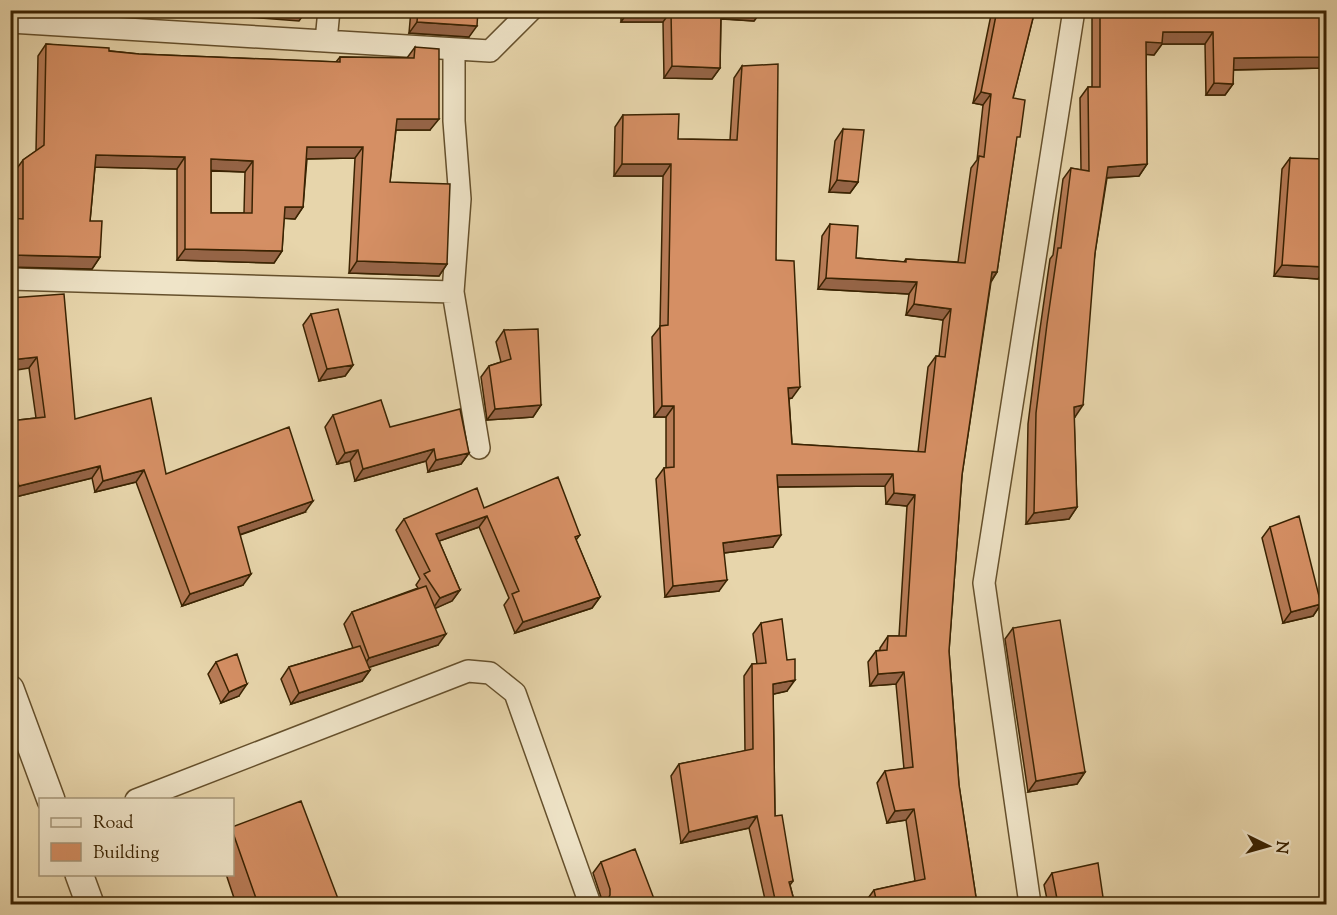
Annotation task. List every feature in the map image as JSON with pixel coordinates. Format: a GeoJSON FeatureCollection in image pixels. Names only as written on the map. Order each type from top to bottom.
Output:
{"type":"FeatureCollection","features":[{"type":"Feature","properties":{"kind":"street"},"geometry":{"type":"LineString","coordinates":[[326,41],[329,10]]}},
{"type":"Feature","properties":{"kind":"street"},"geometry":{"type":"LineString","coordinates":[[17,18],[490,51],[531,10]]}},
{"type":"Feature","properties":{"kind":"street"},"geometry":{"type":"LineString","coordinates":[[1030,904],[984,583],[1074,10]]}},
{"type":"Feature","properties":{"kind":"street"},"geometry":{"type":"LineString","coordinates":[[454,49],[454,121],[460,199],[453,292],[479,448]]}},
{"type":"Feature","properties":{"kind":"street"},"geometry":{"type":"LineString","coordinates":[[10,279],[453,292]]}},
{"type":"Feature","properties":{"kind":"street"},"geometry":{"type":"LineString","coordinates":[[141,798],[468,671],[490,673],[515,693],[590,904]]}},
{"type":"Feature","properties":{"kind":"street"},"geometry":{"type":"LineString","coordinates":[[10,689],[50,798]]}},
{"type":"Feature","properties":{"kind":"street"},"geometry":{"type":"LineString","coordinates":[[79,876],[90,904]]}},
{"type":"Feature","properties":{"kind":"building"},"geometry":{"type":"Polygon","coordinates":[[[418,10],[478,10],[477,26],[417,22],[418,10]]]}},
{"type":"Feature","properties":{"kind":"building"},"geometry":{"type":"Polygon","coordinates":[[[648,10],[721,10],[720,68],[672,66],[671,11],[648,10]]]}},
{"type":"Feature","properties":{"kind":"building"},"geometry":{"type":"Polygon","coordinates":[[[997,10],[1035,10],[1013,98],[1025,100],[1020,137],[1017,137],[997,272],[992,272],[962,475],[949,651],[959,785],[977,904],[931,904],[929,898],[894,904],[877,904],[874,890],[925,879],[914,809],[895,811],[885,771],[913,767],[904,672],[878,674],[876,651],[887,650],[888,636],[906,636],[915,495],[894,493],[893,474],[777,475],[781,535],[723,543],[727,580],[673,586],[664,468],[674,467],[674,406],[662,406],[660,326],[668,325],[671,164],[622,164],[623,115],[679,114],[678,139],[737,140],[742,66],[778,64],[776,260],[794,261],[800,387],[788,388],[792,444],[925,452],[936,356],[945,357],[951,309],[914,304],[917,282],[826,278],[830,224],[858,226],[856,258],[965,263],[979,156],[984,157],[991,94],[981,92],[997,10]]]}},
{"type":"Feature","properties":{"kind":"building"},"geometry":{"type":"Polygon","coordinates":[[[1100,10],[1326,10],[1326,57],[1234,58],[1233,84],[1214,83],[1213,32],[1163,32],[1162,43],[1146,42],[1147,164],[1108,167],[1095,253],[1083,405],[1074,407],[1077,507],[1034,513],[1036,413],[1047,324],[1058,248],[1061,248],[1071,168],[1089,171],[1088,87],[1100,87],[1100,10]]]}},
{"type":"Feature","properties":{"kind":"building"},"geometry":{"type":"Polygon","coordinates":[[[46,44],[109,48],[109,51],[139,54],[340,62],[340,57],[414,58],[415,47],[439,49],[439,119],[397,119],[390,182],[450,184],[447,264],[357,261],[363,147],[307,147],[303,207],[285,207],[282,251],[185,249],[185,157],[96,155],[90,221],[102,221],[100,257],[10,255],[10,218],[23,219],[23,160],[44,145],[46,44]],[[211,159],[211,213],[252,213],[253,161],[211,159]]]}},
{"type":"Feature","properties":{"kind":"building"},"geometry":{"type":"Polygon","coordinates":[[[843,129],[864,130],[858,182],[837,180],[843,129]]]}},
{"type":"Feature","properties":{"kind":"building"},"geometry":{"type":"Polygon","coordinates":[[[1290,158],[1326,159],[1326,267],[1282,265],[1290,158]]]}},
{"type":"Feature","properties":{"kind":"building"},"geometry":{"type":"Polygon","coordinates":[[[64,294],[75,419],[151,398],[166,474],[289,427],[313,501],[238,527],[251,574],[190,594],[144,470],[103,481],[100,466],[19,486],[10,460],[10,421],[45,417],[37,357],[10,360],[10,298],[64,294]]]}},
{"type":"Feature","properties":{"kind":"building"},"geometry":{"type":"Polygon","coordinates":[[[338,309],[353,365],[327,369],[311,314],[338,309]]]}},
{"type":"Feature","properties":{"kind":"building"},"geometry":{"type":"Polygon","coordinates":[[[538,329],[541,405],[495,409],[489,366],[511,359],[504,330],[538,329]]]}},
{"type":"Feature","properties":{"kind":"building"},"geometry":{"type":"Polygon","coordinates":[[[381,400],[390,427],[460,409],[469,453],[436,460],[434,449],[363,469],[358,450],[345,453],[333,415],[381,400]]]}},
{"type":"Feature","properties":{"kind":"building"},"geometry":{"type":"Polygon","coordinates":[[[558,477],[580,535],[575,537],[600,597],[523,622],[512,594],[519,591],[487,516],[436,534],[460,590],[440,598],[424,574],[430,571],[404,519],[477,488],[484,508],[558,477]]]}},
{"type":"Feature","properties":{"kind":"building"},"geometry":{"type":"Polygon","coordinates":[[[1299,516],[1321,604],[1291,612],[1270,527],[1299,516]]]}},
{"type":"Feature","properties":{"kind":"building"},"geometry":{"type":"Polygon","coordinates":[[[426,586],[446,634],[369,658],[352,612],[426,586]]]}},
{"type":"Feature","properties":{"kind":"building"},"geometry":{"type":"Polygon","coordinates":[[[782,619],[787,660],[795,659],[795,680],[773,684],[775,816],[782,815],[793,881],[789,882],[795,904],[776,904],[757,816],[689,832],[679,764],[753,749],[752,664],[766,663],[761,623],[782,619]]]}},
{"type":"Feature","properties":{"kind":"building"},"geometry":{"type":"Polygon","coordinates":[[[1060,620],[1085,772],[1036,781],[1013,628],[1060,620]]]}},
{"type":"Feature","properties":{"kind":"building"},"geometry":{"type":"Polygon","coordinates":[[[360,646],[370,670],[299,693],[289,667],[360,646]]]}},
{"type":"Feature","properties":{"kind":"building"},"geometry":{"type":"Polygon","coordinates":[[[237,654],[247,684],[229,692],[216,662],[237,654]]]}},
{"type":"Feature","properties":{"kind":"building"},"geometry":{"type":"Polygon","coordinates":[[[301,801],[340,904],[258,904],[234,836],[234,826],[301,801]]]}},
{"type":"Feature","properties":{"kind":"building"},"geometry":{"type":"Polygon","coordinates":[[[635,849],[656,904],[607,904],[610,889],[601,862],[635,849]]]}},
{"type":"Feature","properties":{"kind":"building"},"geometry":{"type":"Polygon","coordinates":[[[1098,863],[1104,904],[1058,904],[1052,873],[1098,863]]]}}]}
